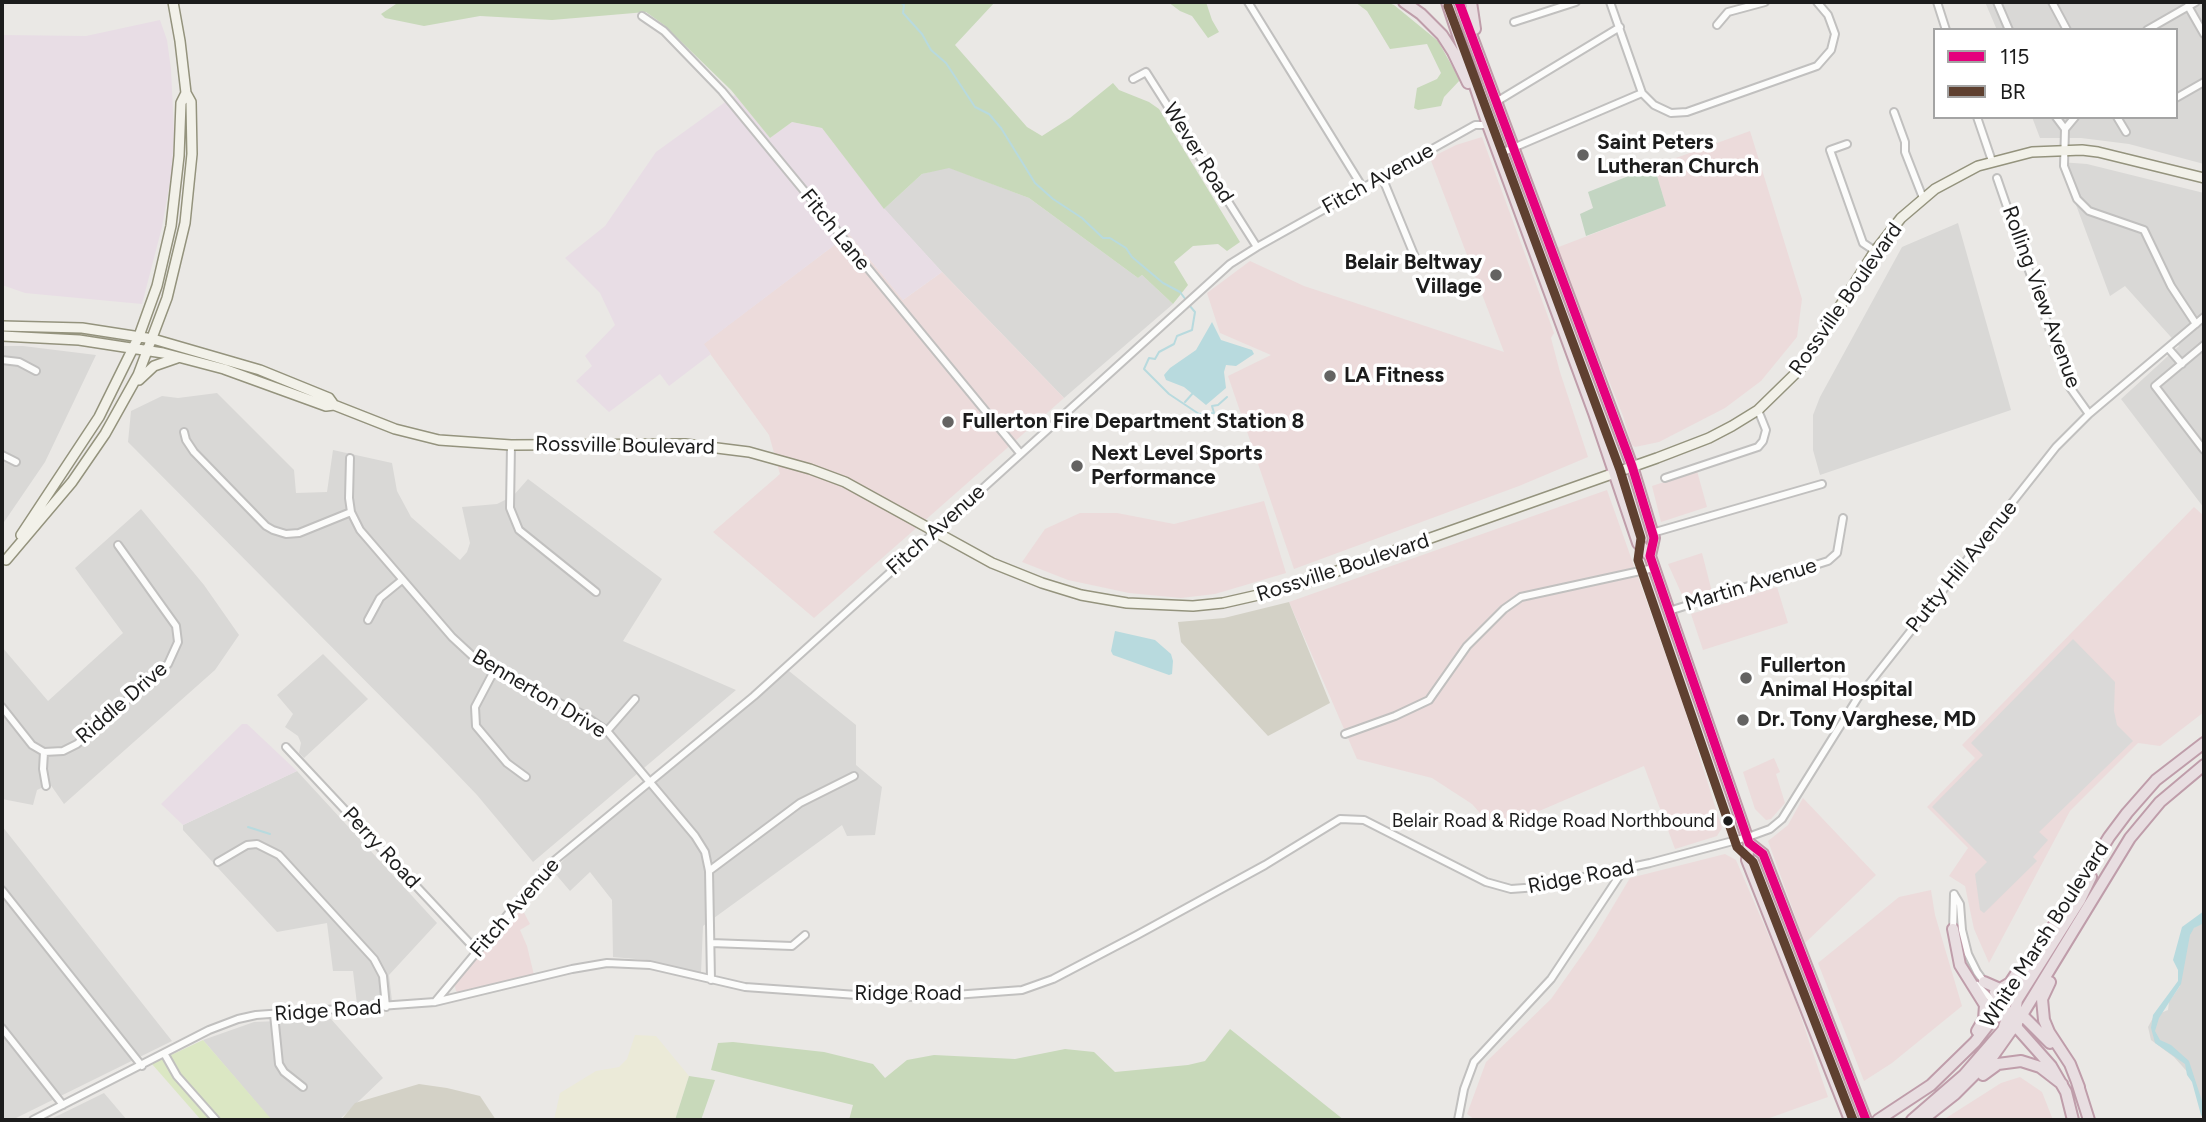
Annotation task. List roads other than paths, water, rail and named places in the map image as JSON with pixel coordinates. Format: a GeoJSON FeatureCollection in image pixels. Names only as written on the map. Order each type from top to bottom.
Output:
{"type":"FeatureCollection","features":[{"type":"Feature","properties":{"kind":"highway"},"geometry":{"type":"LineString","coordinates":[[1404,2],[1432,24],[1453,51],[1488,125]]}},
{"type":"Feature","properties":{"kind":"highway"},"geometry":{"type":"LineString","coordinates":[[1447,2],[1488,125],[1638,543],[1650,556],[1749,840],[1747,860],[1850,1120]]}},
{"type":"Feature","properties":{"kind":"highway"},"geometry":{"type":"LineString","coordinates":[[1459,2],[1632,466],[1653,533],[1650,556]]}},
{"type":"Feature","properties":{"kind":"highway"},"geometry":{"type":"LineString","coordinates":[[1471,2],[1483,70]]}},
{"type":"Feature","properties":{"kind":"highway","name":"White Marsh Boulevard"},"geometry":{"type":"LineString","coordinates":[[1922,1120],[1993,1056],[2087,872],[2120,821],[2148,788],[2172,766],[2204,743]]}},
{"type":"Feature","properties":{"kind":"highway","name":"White Marsh Boulevard"},"geometry":{"type":"LineString","coordinates":[[1878,1120],[1896,1110],[1950,1068],[1975,1042],[2012,1015],[2144,820],[2179,784],[2204,765]]}},
{"type":"Feature","properties":{"kind":"highway"},"geometry":{"type":"LineString","coordinates":[[2089,1120],[2067,1058],[2047,1029],[2042,999],[2144,820]]}},
{"type":"Feature","properties":{"kind":"highway"},"geometry":{"type":"LineString","coordinates":[[1749,840],[1763,854],[1866,1120]]}},
{"type":"Feature","properties":{"kind":"highway"},"geometry":{"type":"LineString","coordinates":[[1912,1120],[1948,1090],[2004,1029],[2018,998],[2085,889],[2099,854]]}},
{"type":"Feature","properties":{"kind":"highway"},"geometry":{"type":"LineString","coordinates":[[1984,982],[1997,989],[2010,984],[2056,911],[2087,872]]}},
{"type":"Feature","properties":{"kind":"highway"},"geometry":{"type":"LineString","coordinates":[[1896,1110],[1947,1063],[1975,1033],[1984,1018],[1984,1002],[1968,981],[1958,961],[1953,929]]}},
{"type":"Feature","properties":{"kind":"highway"},"geometry":{"type":"LineString","coordinates":[[1995,992],[2045,1056],[2062,1084],[2073,1120]]}},
{"type":"Feature","properties":{"kind":"highway"},"geometry":{"type":"LineString","coordinates":[[1800,994],[1811,1000],[1832,1052],[1841,1057]]}},
{"type":"Feature","properties":{"kind":"highway"},"geometry":{"type":"LineString","coordinates":[[2012,1015],[2056,1049],[2079,1087]]}},
{"type":"Feature","properties":{"kind":"highway"},"geometry":{"type":"LineString","coordinates":[[1931,1120],[1986,1072],[2004,1063],[2016,1061],[2035,1065],[2062,1084]]}},
{"type":"Feature","properties":{"kind":"main road"},"geometry":{"type":"LineString","coordinates":[[4,563],[72,482],[129,393],[153,340],[176,265],[187,206],[192,137],[191,102],[186,93],[173,2]]}},
{"type":"Feature","properties":{"kind":"main road"},"geometry":{"type":"LineString","coordinates":[[4,563],[100,417],[139,337],[161,270],[174,206],[181,138],[181,103],[186,93]]}},
{"type":"Feature","properties":{"kind":"main road","name":"Rossville Boulevard"},"geometry":{"type":"LineString","coordinates":[[2,337],[79,340],[149,350],[245,376],[326,406],[334,405],[395,429],[429,438],[511,445],[685,444],[749,452],[845,482],[1003,568],[1081,595],[1152,606],[1205,605],[1252,598],[1289,588],[1709,438],[1758,410],[1786,384],[1805,362],[1875,251],[1901,218],[1923,198],[1956,177],[1992,161],[2032,152],[2064,149],[2098,152],[2204,178]]}},
{"type":"Feature","properties":{"kind":"main road"},"geometry":{"type":"LineString","coordinates":[[174,206],[187,206]]}},
{"type":"Feature","properties":{"kind":"main road","name":"Rossville Boulevard"},"geometry":{"type":"LineString","coordinates":[[2,326],[82,328],[153,340],[260,370],[329,398],[334,405]]}},
{"type":"Feature","properties":{"kind":"main road"},"geometry":{"type":"LineString","coordinates":[[129,393],[154,366],[181,358]]}},
{"type":"Feature","properties":{"kind":"street"},"geometry":{"type":"LineString","coordinates":[[1248,2],[1363,188]]}},
{"type":"Feature","properties":{"kind":"street"},"geometry":{"type":"LineString","coordinates":[[1514,22],[1576,2]]}},
{"type":"Feature","properties":{"kind":"street"},"geometry":{"type":"LineString","coordinates":[[1609,2],[1642,93],[1648,101],[1661,109],[1679,113],[1743,94],[1817,66],[1831,50],[1835,32],[1828,15],[1816,2]]}},
{"type":"Feature","properties":{"kind":"street"},"geometry":{"type":"LineString","coordinates":[[1717,25],[1728,12],[1745,4],[1765,2]]}},
{"type":"Feature","properties":{"kind":"street"},"geometry":{"type":"LineString","coordinates":[[1937,2],[1946,28]]}},
{"type":"Feature","properties":{"kind":"street"},"geometry":{"type":"LineString","coordinates":[[1997,2],[2008,28]]}},
{"type":"Feature","properties":{"kind":"street"},"geometry":{"type":"LineString","coordinates":[[2052,2],[2066,28]]}},
{"type":"Feature","properties":{"kind":"street"},"geometry":{"type":"LineString","coordinates":[[2150,28],[2196,2]]}},
{"type":"Feature","properties":{"kind":"street"},"geometry":{"type":"LineString","coordinates":[[2188,6],[2204,34]]}},
{"type":"Feature","properties":{"kind":"street","name":"Fitch Lane"},"geometry":{"type":"LineString","coordinates":[[642,16],[664,31],[722,91],[1020,453]]}},
{"type":"Feature","properties":{"kind":"street"},"geometry":{"type":"LineString","coordinates":[[1496,102],[1620,27]]}},
{"type":"Feature","properties":{"kind":"street","name":"Wever Road"},"geometry":{"type":"LineString","coordinates":[[1133,79],[1146,72],[1257,247]]}},
{"type":"Feature","properties":{"kind":"street"},"geometry":{"type":"LineString","coordinates":[[2178,97],[2204,82]]}},
{"type":"Feature","properties":{"kind":"street"},"geometry":{"type":"LineString","coordinates":[[1499,154],[1642,93]]}},
{"type":"Feature","properties":{"kind":"street"},"geometry":{"type":"LineString","coordinates":[[1894,112],[1905,142],[1905,152],[1923,198]]}},
{"type":"Feature","properties":{"kind":"street"},"geometry":{"type":"LineString","coordinates":[[1978,119],[1992,161]]}},
{"type":"Feature","properties":{"kind":"street"},"geometry":{"type":"LineString","coordinates":[[2058,119],[2065,129]]}},
{"type":"Feature","properties":{"kind":"street"},"geometry":{"type":"LineString","coordinates":[[2073,119],[2065,129],[2064,166],[2077,199],[2090,211],[2144,230],[2171,286],[2196,324]]}},
{"type":"Feature","properties":{"kind":"street"},"geometry":{"type":"LineString","coordinates":[[2118,119],[2126,132]]}},
{"type":"Feature","properties":{"kind":"street","name":"Fitch Avenue"},"geometry":{"type":"LineString","coordinates":[[435,1002],[549,865],[764,687],[1230,264],[1475,125],[1488,125]]}},
{"type":"Feature","properties":{"kind":"street"},"geometry":{"type":"LineString","coordinates":[[1847,144],[1830,150],[1863,243],[1875,251]]}},
{"type":"Feature","properties":{"kind":"street"},"geometry":{"type":"LineString","coordinates":[[1382,177],[1417,262]]}},
{"type":"Feature","properties":{"kind":"street","name":"Rolling View Avenue"},"geometry":{"type":"LineString","coordinates":[[1997,178],[2069,386],[2089,414]]}},
{"type":"Feature","properties":{"kind":"street","name":"Putty Hill Avenue"},"geometry":{"type":"LineString","coordinates":[[1749,840],[1782,819],[1867,685],[2056,447],[2089,414],[2204,317]]}},
{"type":"Feature","properties":{"kind":"street"},"geometry":{"type":"LineString","coordinates":[[2204,345],[2155,386],[2204,448]]}},
{"type":"Feature","properties":{"kind":"street"},"geometry":{"type":"LineString","coordinates":[[2168,348],[2182,363]]}},
{"type":"Feature","properties":{"kind":"street"},"geometry":{"type":"LineString","coordinates":[[2,360],[19,362],[36,371]]}},
{"type":"Feature","properties":{"kind":"street"},"geometry":{"type":"LineString","coordinates":[[1665,478],[1758,447],[1766,430],[1758,410]]}},
{"type":"Feature","properties":{"kind":"street"},"geometry":{"type":"LineString","coordinates":[[184,432],[194,452],[273,530],[286,534],[299,533],[351,512]]}},
{"type":"Feature","properties":{"kind":"street"},"geometry":{"type":"LineString","coordinates":[[511,445],[510,508],[519,530],[596,592]]}},
{"type":"Feature","properties":{"kind":"street"},"geometry":{"type":"LineString","coordinates":[[2,456],[16,462]]}},
{"type":"Feature","properties":{"kind":"street","name":"Bennerton Drive"},"geometry":{"type":"LineString","coordinates":[[350,458],[348,484],[351,512],[369,543],[452,637],[479,662],[582,714],[607,731],[702,846],[709,872],[711,980]]}},
{"type":"Feature","properties":{"kind":"street"},"geometry":{"type":"LineString","coordinates":[[1653,533],[1822,484]]}},
{"type":"Feature","properties":{"kind":"street","name":"Martin Avenue"},"geometry":{"type":"LineString","coordinates":[[1669,611],[1828,561],[1836,553],[1843,518]]}},
{"type":"Feature","properties":{"kind":"street","name":"Riddle Drive"},"geometry":{"type":"LineString","coordinates":[[44,752],[63,751],[77,744],[163,670],[176,650],[178,635],[172,618],[118,545]]}},
{"type":"Feature","properties":{"kind":"street"},"geometry":{"type":"LineString","coordinates":[[1345,734],[1402,714],[1429,700],[1467,646],[1504,609],[1521,597],[1654,568]]}},
{"type":"Feature","properties":{"kind":"street"},"geometry":{"type":"LineString","coordinates":[[368,620],[380,598],[402,580]]}},
{"type":"Feature","properties":{"kind":"street"},"geometry":{"type":"LineString","coordinates":[[494,671],[477,702],[477,726],[508,764],[526,777]]}},
{"type":"Feature","properties":{"kind":"street"},"geometry":{"type":"LineString","coordinates":[[607,731],[635,699]]}},
{"type":"Feature","properties":{"kind":"street"},"geometry":{"type":"LineString","coordinates":[[2,707],[27,741],[44,752],[43,775],[46,786]]}},
{"type":"Feature","properties":{"kind":"street","name":"Perry Road"},"geometry":{"type":"LineString","coordinates":[[286,747],[476,950]]}},
{"type":"Feature","properties":{"kind":"street"},"geometry":{"type":"LineString","coordinates":[[709,872],[800,803],[854,776]]}},
{"type":"Feature","properties":{"kind":"street","name":"Ridge Road"},"geometry":{"type":"LineString","coordinates":[[33,1120],[231,1021],[274,1014],[435,1002],[607,963],[650,965],[755,988],[886,997],[990,993],[1032,988],[1087,962],[1265,865],[1331,822],[1347,818],[1364,820],[1486,882],[1502,887],[1538,887],[1749,840]]}},
{"type":"Feature","properties":{"kind":"street"},"geometry":{"type":"LineString","coordinates":[[218,862],[247,845],[257,844],[279,855],[374,959],[383,976],[386,1007]]}},
{"type":"Feature","properties":{"kind":"street"},"geometry":{"type":"LineString","coordinates":[[1458,1120],[1464,1089],[1474,1062],[1551,979],[1624,869]]}},
{"type":"Feature","properties":{"kind":"street"},"geometry":{"type":"LineString","coordinates":[[2,890],[142,1066]]}},
{"type":"Feature","properties":{"kind":"street"},"geometry":{"type":"LineString","coordinates":[[1995,992],[1974,968],[1962,930],[1961,904],[1954,894],[1953,929],[1957,946],[1970,975],[2012,1015]]}},
{"type":"Feature","properties":{"kind":"street"},"geometry":{"type":"LineString","coordinates":[[711,943],[792,946],[806,935]]}},
{"type":"Feature","properties":{"kind":"street"},"geometry":{"type":"LineString","coordinates":[[274,1014],[279,1065],[303,1087]]}},
{"type":"Feature","properties":{"kind":"street"},"geometry":{"type":"LineString","coordinates":[[2,1028],[63,1105]]}},
{"type":"Feature","properties":{"kind":"street"},"geometry":{"type":"LineString","coordinates":[[164,1053],[177,1076],[216,1120]]}},
{"type":"Feature","properties":{"kind":"water"},"geometry":{"type":"Polygon","coordinates":[[[1212,322],[1221,340],[1252,350],[1254,354],[1236,366],[1226,365],[1226,388],[1206,405],[1184,387],[1166,380],[1164,375],[1196,350],[1212,322]]]}},
{"type":"Feature","properties":{"kind":"water"},"geometry":{"type":"Polygon","coordinates":[[[1115,631],[1155,640],[1171,654],[1172,674],[1113,655],[1111,651],[1115,631]]]}},
{"type":"Feature","properties":{"kind":"water"},"geometry":{"type":"Polygon","coordinates":[[[2204,911],[2204,923],[2194,928],[2190,935],[2181,984],[2159,1018],[2155,1031],[2160,1040],[2171,1045],[2189,1061],[2202,1101],[2204,1119],[2185,1064],[2155,1043],[2151,1028],[2153,1015],[2178,981],[2178,970],[2173,960],[2182,927],[2204,911]]]}},
{"type":"Feature","properties":{"kind":"waterway"},"geometry":{"type":"LineString","coordinates":[[900,2],[904,5],[903,13],[922,34],[931,50],[946,63],[975,107],[989,114],[1001,128],[1035,183],[1082,218],[1103,238],[1110,238],[1126,248],[1132,257],[1163,283],[1180,292],[1186,300]]}},
{"type":"Feature","properties":{"kind":"waterway"},"geometry":{"type":"LineString","coordinates":[[1189,305],[1195,312],[1192,330],[1177,336],[1174,344],[1159,352],[1155,359],[1149,358],[1144,369],[1169,394],[1199,414],[1214,413],[1212,406],[1218,405],[1227,397]]}},
{"type":"Feature","properties":{"kind":"waterway"},"geometry":{"type":"LineString","coordinates":[[1185,402],[1193,393]]}},
{"type":"Feature","properties":{"kind":"waterway"},"geometry":{"type":"LineString","coordinates":[[248,827],[270,834]]}},
{"type":"Feature","properties":{"kind":"place","name":"Saint Peters Lutheran Church"},"geometry":{"type":"Point","coordinates":[1583,155]}},
{"type":"Feature","properties":{"kind":"place","name":"Belair Beltway Village"},"geometry":{"type":"Point","coordinates":[1496,275]}},
{"type":"Feature","properties":{"kind":"place","name":"LA Fitness"},"geometry":{"type":"Point","coordinates":[1330,376]}},
{"type":"Feature","properties":{"kind":"place","name":"Fullerton Fire Department Station 8"},"geometry":{"type":"Point","coordinates":[948,422]}},
{"type":"Feature","properties":{"kind":"place","name":"Next Level Sports Performance"},"geometry":{"type":"Point","coordinates":[1077,466]}},
{"type":"Feature","properties":{"kind":"place","name":"Fullerton Animal Hospital"},"geometry":{"type":"Point","coordinates":[1746,678]}},
{"type":"Feature","properties":{"kind":"place","name":"Dr. Tony Varghese, MD"},"geometry":{"type":"Point","coordinates":[1743,720]}},
{"type":"Feature","properties":{"kind":"place","name":"Belair Road & Ridge Road Northbound"},"geometry":{"type":"Point","coordinates":[1728,821]}}]}
